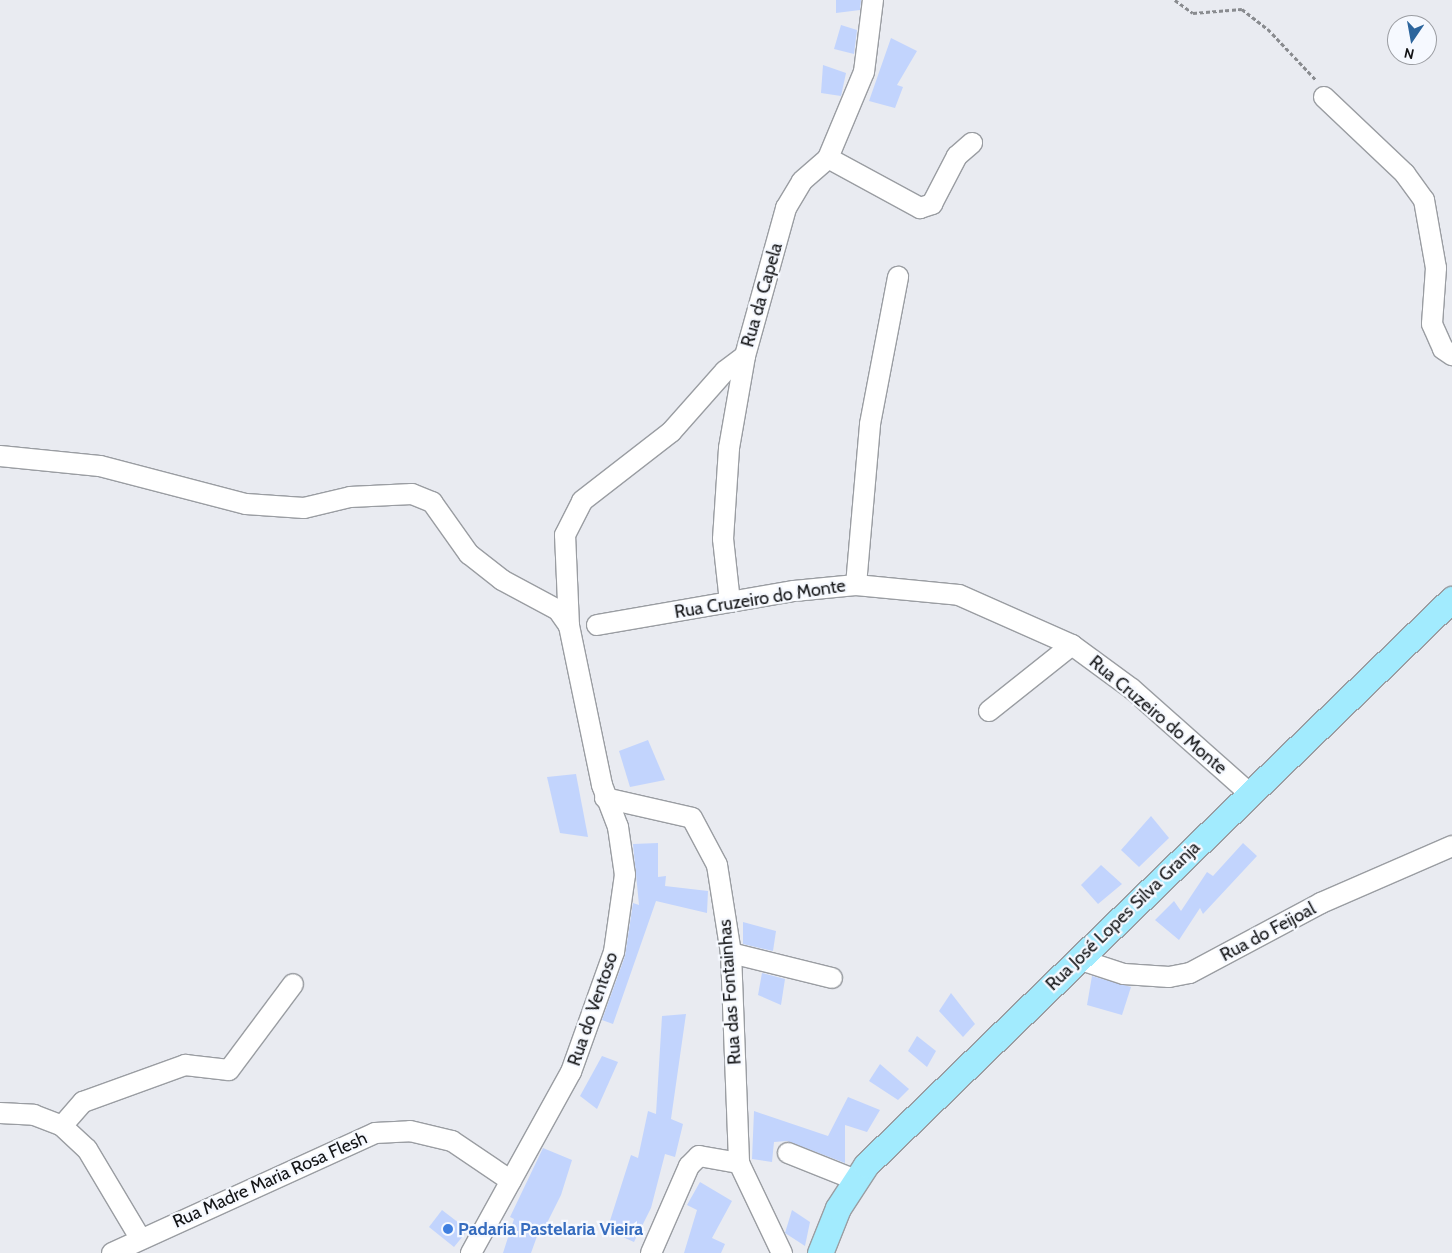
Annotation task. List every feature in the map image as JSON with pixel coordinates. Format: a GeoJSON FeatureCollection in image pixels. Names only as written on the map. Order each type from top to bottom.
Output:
{"type":"FeatureCollection","features":[{"type":"Feature","properties":{"kind":"main road","name":"Rua José Lopes Silva Granja"},"geometry":{"type":"LineString","coordinates":[[820,1253],[838,1208],[866,1165],[1452,599]]}},
{"type":"Feature","properties":{"kind":"street","name":"Rua da Capela"},"geometry":{"type":"LineString","coordinates":[[569,626],[565,535],[582,501],[671,432],[725,371],[745,356],[786,208],[802,181],[828,158],[864,72],[873,0]]}},
{"type":"Feature","properties":{"kind":"street"},"geometry":{"type":"LineString","coordinates":[[1324,97],[1405,174],[1424,200],[1436,268],[1432,324],[1444,349],[1452,355]]}},
{"type":"Feature","properties":{"kind":"street"},"geometry":{"type":"LineString","coordinates":[[828,158],[920,208],[932,204],[957,156],[972,142]]}},
{"type":"Feature","properties":{"kind":"street"},"geometry":{"type":"LineString","coordinates":[[856,585],[870,424],[898,277]]}},
{"type":"Feature","properties":{"kind":"street"},"geometry":{"type":"LineString","coordinates":[[730,602],[723,539],[729,448],[745,356]]}},
{"type":"Feature","properties":{"kind":"street"},"geometry":{"type":"LineString","coordinates":[[0,456],[100,466],[246,504],[304,508],[350,497],[412,494],[432,502],[476,559],[502,580],[558,610],[569,626]]}},
{"type":"Feature","properties":{"kind":"street","name":"Rua Cruzeiro do Monte"},"geometry":{"type":"LineString","coordinates":[[597,626],[730,602],[856,585],[959,595],[1072,645],[1132,689],[1250,793]]}},
{"type":"Feature","properties":{"kind":"street","name":"Rua do Ventoso"},"geometry":{"type":"LineString","coordinates":[[471,1253],[571,1072],[614,952],[625,875],[618,827],[605,798],[569,626]]}},
{"type":"Feature","properties":{"kind":"street"},"geometry":{"type":"LineString","coordinates":[[989,711],[1072,645]]}},
{"type":"Feature","properties":{"kind":"street","name":"Rua das Fontainhas"},"geometry":{"type":"LineString","coordinates":[[605,798],[692,818],[717,865],[731,953],[739,1163],[782,1253]]}},
{"type":"Feature","properties":{"kind":"street","name":"Rua do Feijoal"},"geometry":{"type":"LineString","coordinates":[[1078,959],[1124,974],[1169,977],[1190,973],[1321,903],[1452,846]]}},
{"type":"Feature","properties":{"kind":"street"},"geometry":{"type":"LineString","coordinates":[[731,953],[832,978]]}},
{"type":"Feature","properties":{"kind":"street"},"geometry":{"type":"LineString","coordinates":[[62,1126],[83,1102],[185,1065],[229,1070],[293,984]]}},
{"type":"Feature","properties":{"kind":"street"},"geometry":{"type":"LineString","coordinates":[[0,1114],[34,1115],[62,1126],[87,1149],[140,1238]]}},
{"type":"Feature","properties":{"kind":"street","name":"Rua Madre Maria Rosa Flesh"},"geometry":{"type":"LineString","coordinates":[[112,1253],[140,1238],[375,1132],[410,1131],[452,1141],[512,1181]]}},
{"type":"Feature","properties":{"kind":"street"},"geometry":{"type":"LineString","coordinates":[[788,1153],[856,1180]]}},
{"type":"Feature","properties":{"kind":"street"},"geometry":{"type":"LineString","coordinates":[[651,1253],[689,1166],[699,1156],[739,1163]]}},
{"type":"Feature","properties":{"kind":"path"},"geometry":{"type":"LineString","coordinates":[[1175,0],[1193,13],[1242,9],[1268,29],[1322,86],[1324,97]]}},
{"type":"Feature","properties":{"kind":"building"},"geometry":{"type":"Polygon","coordinates":[[[836,0],[861,0],[860,10],[836,13],[836,0]]]}},
{"type":"Feature","properties":{"kind":"building"},"geometry":{"type":"Polygon","coordinates":[[[841,25],[857,30],[854,54],[834,49],[841,25]]]}},
{"type":"Feature","properties":{"kind":"building"},"geometry":{"type":"Polygon","coordinates":[[[891,38],[917,51],[897,85],[903,87],[895,108],[869,101],[891,38]]]}},
{"type":"Feature","properties":{"kind":"building"},"geometry":{"type":"Polygon","coordinates":[[[823,65],[846,73],[841,96],[821,93],[823,65]]]}},
{"type":"Feature","properties":{"kind":"building"},"geometry":{"type":"Polygon","coordinates":[[[648,740],[665,780],[630,787],[619,751],[648,740]]]}},
{"type":"Feature","properties":{"kind":"building"},"geometry":{"type":"Polygon","coordinates":[[[576,774],[588,837],[560,833],[547,777],[576,774]]]}},
{"type":"Feature","properties":{"kind":"building"},"geometry":{"type":"Polygon","coordinates":[[[1151,816],[1169,838],[1139,867],[1121,850],[1151,816]]]}},
{"type":"Feature","properties":{"kind":"building"},"geometry":{"type":"Polygon","coordinates":[[[658,843],[658,877],[666,876],[665,886],[708,891],[707,913],[656,901],[613,1024],[602,1020],[625,956],[633,903],[639,905],[633,844],[658,843]]]}},
{"type":"Feature","properties":{"kind":"building"},"geometry":{"type":"Polygon","coordinates":[[[1243,843],[1257,856],[1203,914],[1200,908],[1179,940],[1155,920],[1174,901],[1181,911],[1207,872],[1213,876],[1243,843]]]}},
{"type":"Feature","properties":{"kind":"building"},"geometry":{"type":"Polygon","coordinates":[[[1101,865],[1122,884],[1098,904],[1081,885],[1101,865]]]}},
{"type":"Feature","properties":{"kind":"building"},"geometry":{"type":"Polygon","coordinates":[[[743,922],[776,931],[773,951],[743,944],[743,922]]]}},
{"type":"Feature","properties":{"kind":"building"},"geometry":{"type":"Polygon","coordinates":[[[762,973],[785,979],[781,1005],[758,995],[762,973]]]}},
{"type":"Feature","properties":{"kind":"building"},"geometry":{"type":"Polygon","coordinates":[[[1092,976],[1131,987],[1122,1015],[1087,1005],[1092,976]]]}},
{"type":"Feature","properties":{"kind":"building"},"geometry":{"type":"Polygon","coordinates":[[[951,993],[975,1024],[963,1037],[939,1011],[951,993]]]}},
{"type":"Feature","properties":{"kind":"building"},"geometry":{"type":"Polygon","coordinates":[[[686,1014],[671,1119],[683,1124],[675,1157],[665,1154],[651,1208],[634,1242],[607,1230],[631,1155],[638,1158],[648,1111],[656,1114],[662,1016],[686,1014]]]}},
{"type":"Feature","properties":{"kind":"building"},"geometry":{"type":"Polygon","coordinates":[[[917,1036],[936,1051],[927,1067],[908,1051],[917,1036]]]}},
{"type":"Feature","properties":{"kind":"building"},"geometry":{"type":"Polygon","coordinates":[[[602,1056],[618,1062],[597,1109],[580,1096],[602,1056]]]}},
{"type":"Feature","properties":{"kind":"building"},"geometry":{"type":"Polygon","coordinates":[[[880,1064],[909,1089],[898,1100],[869,1081],[880,1064]]]}},
{"type":"Feature","properties":{"kind":"building"},"geometry":{"type":"Polygon","coordinates":[[[848,1097],[880,1110],[867,1132],[845,1125],[845,1163],[787,1141],[774,1142],[772,1162],[752,1159],[754,1111],[828,1136],[848,1097]]]}},
{"type":"Feature","properties":{"kind":"building"},"geometry":{"type":"Polygon","coordinates":[[[543,1148],[572,1160],[561,1195],[544,1229],[540,1228],[531,1253],[503,1253],[514,1219],[510,1217],[543,1148]]]}},
{"type":"Feature","properties":{"kind":"building"},"geometry":{"type":"Polygon","coordinates":[[[700,1182],[732,1201],[712,1238],[725,1244],[721,1253],[684,1253],[697,1210],[687,1205],[700,1182]]]}},
{"type":"Feature","properties":{"kind":"building","name":"Padaria Pastelaria Vieira"},"geometry":{"type":"Polygon","coordinates":[[[442,1210],[468,1230],[454,1247],[429,1227],[442,1210]]]}},
{"type":"Feature","properties":{"kind":"building"},"geometry":{"type":"Polygon","coordinates":[[[792,1210],[810,1222],[805,1246],[785,1233],[792,1210]]]}},
{"type":"Feature","properties":{"kind":"place","name":"Padaria Pastelaria Vieira"},"geometry":{"type":"Point","coordinates":[448,1229]}}]}
